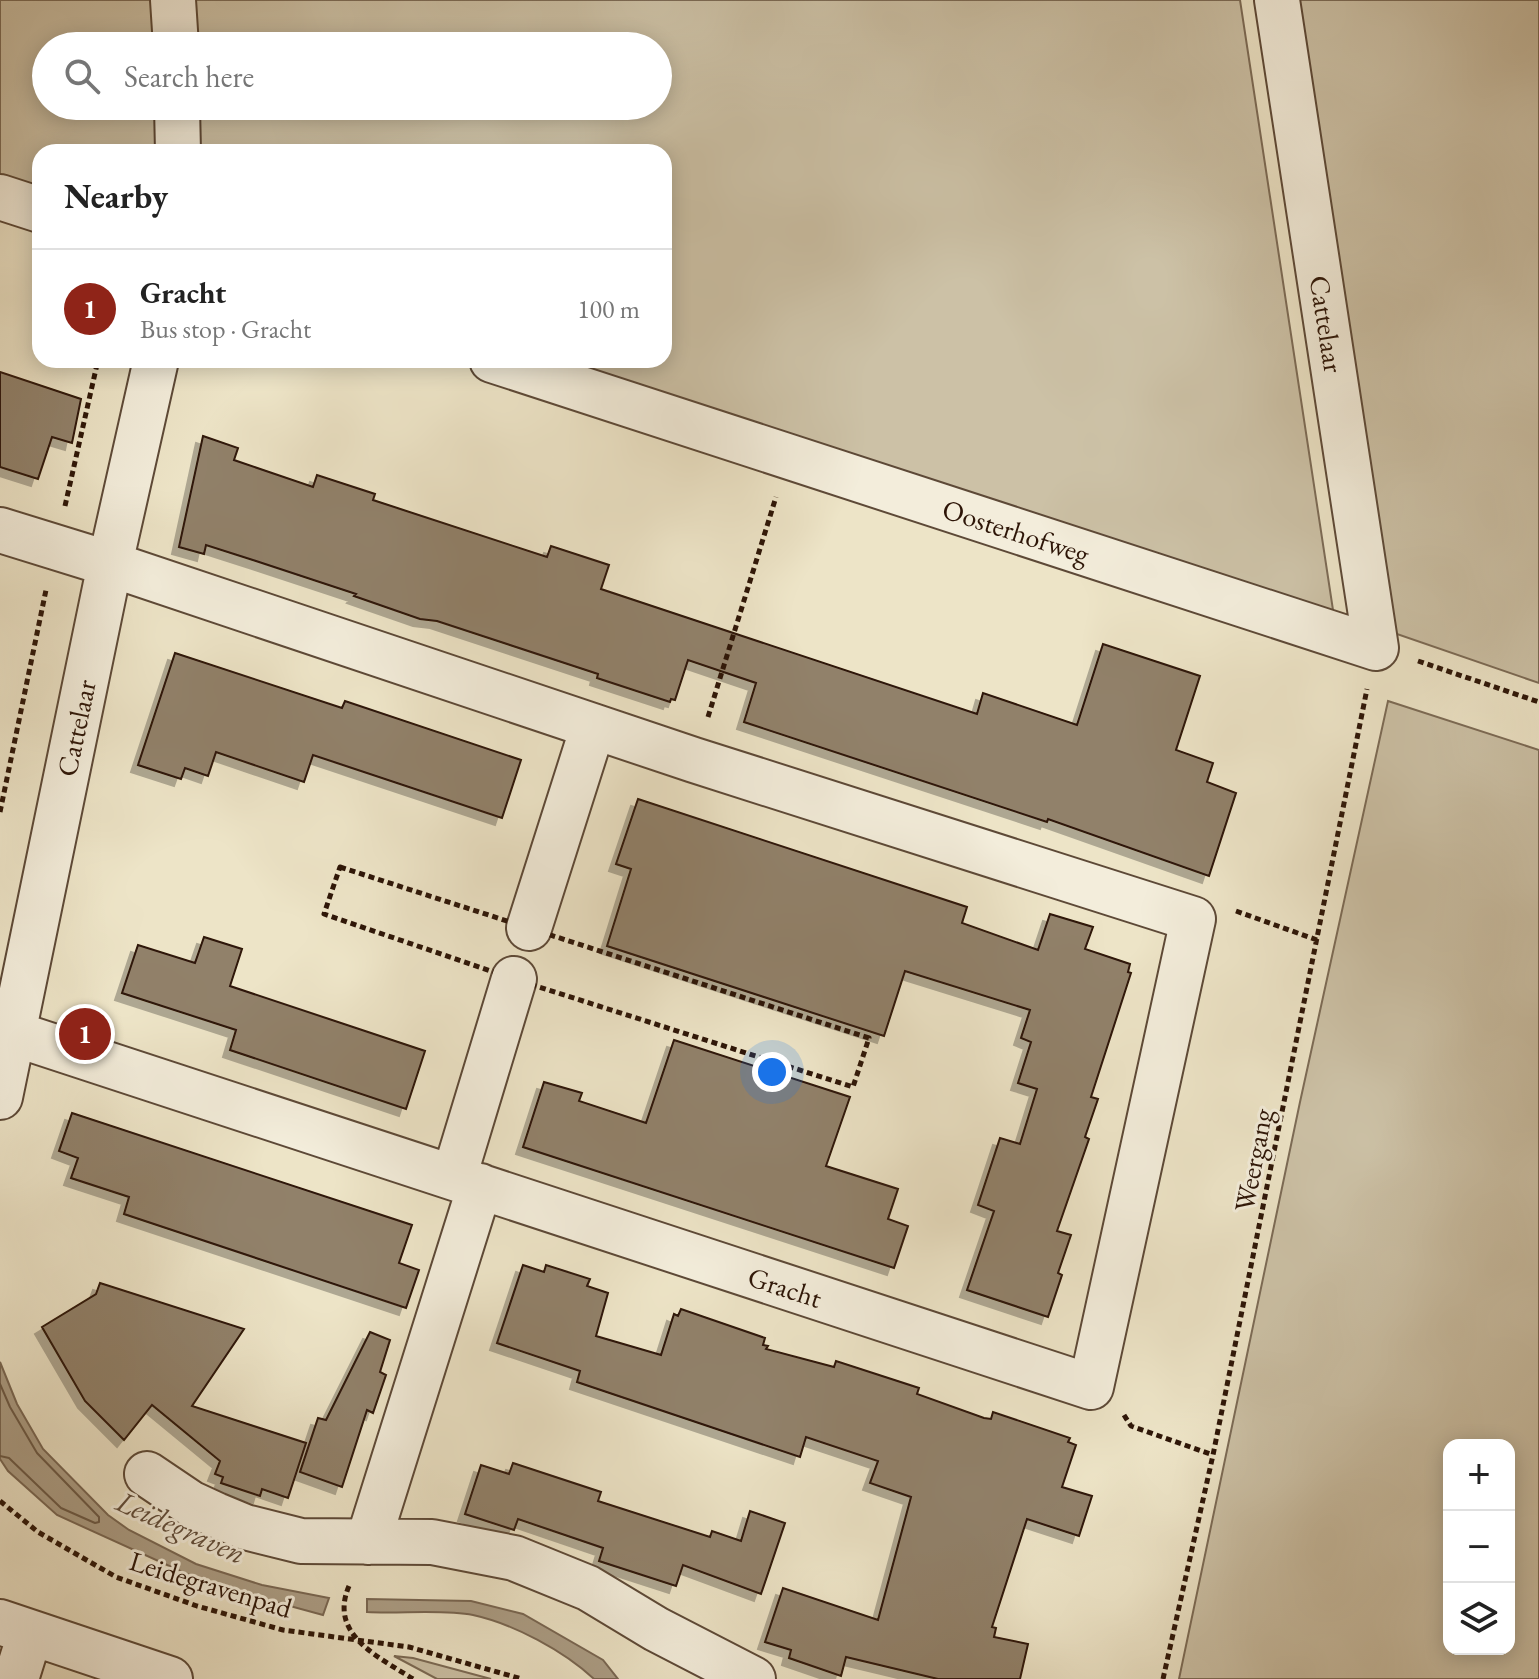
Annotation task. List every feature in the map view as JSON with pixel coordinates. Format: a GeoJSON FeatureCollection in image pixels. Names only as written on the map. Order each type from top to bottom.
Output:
{"type":"FeatureCollection","features":[{"type":"Feature","properties":{"kind":"street"},"geometry":{"type":"LineString","coordinates":[[173,0],[175,32]]}},
{"type":"Feature","properties":{"kind":"street","name":"Cattelaar"},"geometry":{"type":"LineString","coordinates":[[1277,0],[1376,648]]}},
{"type":"Feature","properties":{"kind":"street"},"geometry":{"type":"LineString","coordinates":[[177,120],[178,144]]}},
{"type":"Feature","properties":{"kind":"street"},"geometry":{"type":"LineString","coordinates":[[0,197],[32,207]]}},
{"type":"Feature","properties":{"kind":"street","name":"Cattelaar"},"geometry":{"type":"LineString","coordinates":[[0,1097],[7,1031],[154,368]]}},
{"type":"Feature","properties":{"kind":"street","name":"Oosterhofweg"},"geometry":{"type":"LineString","coordinates":[[516,368],[1376,648]]}},
{"type":"Feature","properties":{"kind":"street"},"geometry":{"type":"LineString","coordinates":[[0,530],[694,760],[1193,919],[1091,1387]]}},
{"type":"Feature","properties":{"kind":"street"},"geometry":{"type":"LineString","coordinates":[[529,928],[593,727]]}},
{"type":"Feature","properties":{"kind":"street"},"geometry":{"type":"LineString","coordinates":[[368,1542],[467,1182],[514,979]]}},
{"type":"Feature","properties":{"kind":"street","name":"Gracht"},"geometry":{"type":"LineString","coordinates":[[7,1031],[1091,1387]]}},
{"type":"Feature","properties":{"kind":"street"},"geometry":{"type":"LineString","coordinates":[[147,1474],[190,1503],[245,1527],[301,1541],[432,1542],[514,1558],[588,1588],[656,1629],[753,1679]]}},
{"type":"Feature","properties":{"kind":"street"},"geometry":{"type":"LineString","coordinates":[[16,1679],[15,1628],[170,1679]]}},
{"type":"Feature","properties":{"kind":"path"},"geometry":{"type":"LineString","coordinates":[[694,760],[788,458]]}},
{"type":"Feature","properties":{"kind":"path"},"geometry":{"type":"LineString","coordinates":[[1376,648],[1539,702]]}},
{"type":"Feature","properties":{"kind":"path","name":"Weergang"},"geometry":{"type":"LineString","coordinates":[[1163,1679],[1213,1455],[1376,648]]}},
{"type":"Feature","properties":{"kind":"path"},"geometry":{"type":"LineString","coordinates":[[1193,919],[1210,901],[1318,940]]}},
{"type":"Feature","properties":{"kind":"path"},"geometry":{"type":"LineString","coordinates":[[514,979],[853,1087],[869,1038]]}},
{"type":"Feature","properties":{"kind":"path"},"geometry":{"type":"LineString","coordinates":[[1091,1387],[1111,1395],[1131,1426],[1213,1455]]}},
{"type":"Feature","properties":{"kind":"path","name":"Leidegravenpad"},"geometry":{"type":"LineString","coordinates":[[0,1501],[38,1532],[116,1577],[197,1606],[283,1630],[409,1647],[522,1679]]}},
{"type":"Feature","properties":{"kind":"path"},"geometry":{"type":"LineString","coordinates":[[368,1542],[344,1599],[347,1622],[356,1641],[413,1679]]}},
{"type":"Feature","properties":{"kind":"shaded area"},"geometry":{"type":"Polygon","coordinates":[[[0,0],[1240,0],[1335,623],[556,368],[672,368],[672,144],[32,144],[32,192],[0,182],[0,0]]]}},
{"type":"Feature","properties":{"kind":"shaded area"},"geometry":{"type":"Polygon","coordinates":[[[1295,0],[1539,0],[1539,683],[1394,633],[1295,0]]]}},
{"type":"Feature","properties":{"kind":"shaded area"},"geometry":{"type":"Polygon","coordinates":[[[1388,701],[1539,750],[1539,1679],[1179,1679],[1388,701]]]}},
{"type":"Feature","properties":{"kind":"shaded area"},"geometry":{"type":"Polygon","coordinates":[[[394,1656],[413,1658],[491,1679],[437,1679],[394,1656]]]}},
{"type":"Feature","properties":{"kind":"water"},"geometry":{"type":"Polygon","coordinates":[[[0,1362],[17,1404],[43,1449],[108,1515],[129,1530],[196,1564],[262,1585],[329,1598],[323,1615],[209,1584],[57,1515],[8,1471],[0,1459],[0,1362]]]}},
{"type":"Feature","properties":{"kind":"water"},"geometry":{"type":"Polygon","coordinates":[[[367,1599],[471,1601],[523,1614],[603,1660],[618,1679],[594,1679],[538,1640],[489,1619],[449,1612],[367,1612],[367,1599]]]}},
{"type":"Feature","properties":{"kind":"building"},"geometry":{"type":"Polygon","coordinates":[[[0,372],[81,399],[72,443],[52,437],[38,479],[0,467],[0,372]]]}},
{"type":"Feature","properties":{"kind":"building"},"geometry":{"type":"Polygon","coordinates":[[[203,436],[238,448],[234,460],[313,487],[317,475],[375,494],[373,500],[547,557],[551,546],[609,565],[601,589],[977,714],[983,693],[1077,725],[1103,644],[1200,676],[1176,750],[1213,763],[1207,782],[1236,793],[1209,876],[1048,819],[1047,822],[744,722],[756,683],[688,660],[675,700],[671,699],[670,702],[597,678],[598,674],[437,621],[420,619],[354,596],[356,594],[206,545],[204,554],[179,547],[203,436]]]}},
{"type":"Feature","properties":{"kind":"building"},"geometry":{"type":"Polygon","coordinates":[[[175,653],[342,708],[345,701],[521,760],[502,818],[313,755],[304,782],[216,752],[208,776],[185,768],[181,779],[138,765],[175,653]]]}},
{"type":"Feature","properties":{"kind":"building"},"geometry":{"type":"Polygon","coordinates":[[[638,799],[967,907],[962,923],[1038,950],[1050,914],[1093,927],[1085,949],[1130,964],[1128,972],[1131,973],[1091,1097],[1098,1099],[1085,1137],[1089,1139],[1057,1231],[1071,1235],[1048,1317],[967,1290],[994,1211],[978,1205],[1000,1138],[1020,1144],[1037,1089],[1018,1083],[1031,1042],[1021,1038],[1030,1010],[905,971],[884,1036],[607,946],[631,869],[616,864],[638,799]]]}},
{"type":"Feature","properties":{"kind":"building"},"geometry":{"type":"Polygon","coordinates":[[[204,937],[242,949],[230,986],[425,1051],[406,1109],[230,1050],[236,1030],[122,993],[138,945],[195,963],[204,937]]]}},
{"type":"Feature","properties":{"kind":"building"},"geometry":{"type":"Polygon","coordinates":[[[674,1040],[850,1097],[826,1166],[898,1189],[888,1219],[908,1226],[894,1268],[523,1147],[544,1082],[582,1093],[579,1101],[646,1123],[674,1040]]]}},
{"type":"Feature","properties":{"kind":"building"},"geometry":{"type":"Polygon","coordinates":[[[72,1113],[412,1225],[399,1263],[419,1270],[406,1308],[124,1214],[129,1197],[71,1178],[78,1158],[59,1151],[72,1113]]]}},
{"type":"Feature","properties":{"kind":"building"},"geometry":{"type":"Polygon","coordinates":[[[523,1265],[544,1272],[546,1265],[590,1279],[587,1286],[608,1293],[596,1336],[661,1355],[674,1314],[678,1316],[681,1309],[765,1338],[763,1345],[768,1346],[766,1349],[834,1367],[836,1361],[919,1388],[917,1394],[984,1418],[991,1419],[993,1412],[1070,1438],[1068,1442],[1076,1445],[1062,1487],[1092,1496],[1079,1536],[1027,1519],[992,1627],[996,1628],[994,1637],[1028,1644],[1020,1679],[938,1679],[846,1657],[841,1676],[789,1658],[791,1650],[765,1642],[783,1588],[878,1620],[911,1497],[870,1483],[878,1461],[806,1437],[800,1457],[577,1382],[580,1371],[497,1343],[523,1265]]]}},
{"type":"Feature","properties":{"kind":"building"},"geometry":{"type":"Polygon","coordinates":[[[100,1283],[244,1329],[192,1406],[306,1443],[288,1498],[262,1489],[260,1496],[221,1483],[223,1477],[215,1474],[220,1461],[152,1405],[124,1440],[85,1401],[42,1327],[96,1294],[100,1283]]]}},
{"type":"Feature","properties":{"kind":"building"},"geometry":{"type":"Polygon","coordinates":[[[370,1332],[390,1340],[380,1372],[386,1375],[373,1413],[367,1410],[342,1487],[300,1472],[318,1418],[326,1420],[370,1332]]]}},
{"type":"Feature","properties":{"kind":"building"},"geometry":{"type":"Polygon","coordinates":[[[513,1463],[601,1492],[598,1501],[710,1537],[712,1531],[741,1541],[750,1511],[785,1523],[761,1594],[683,1565],[676,1586],[599,1561],[603,1548],[518,1519],[514,1530],[465,1514],[481,1465],[509,1474],[513,1463]]]}},
{"type":"Feature","properties":{"kind":"place","name":"Gracht"},"geometry":{"type":"Point","coordinates":[85,1034]}},
{"type":"Feature","properties":{"kind":"water label","name":"Leidegraven"},"geometry":{"type":"Point","coordinates":[181,1527]}}]}
